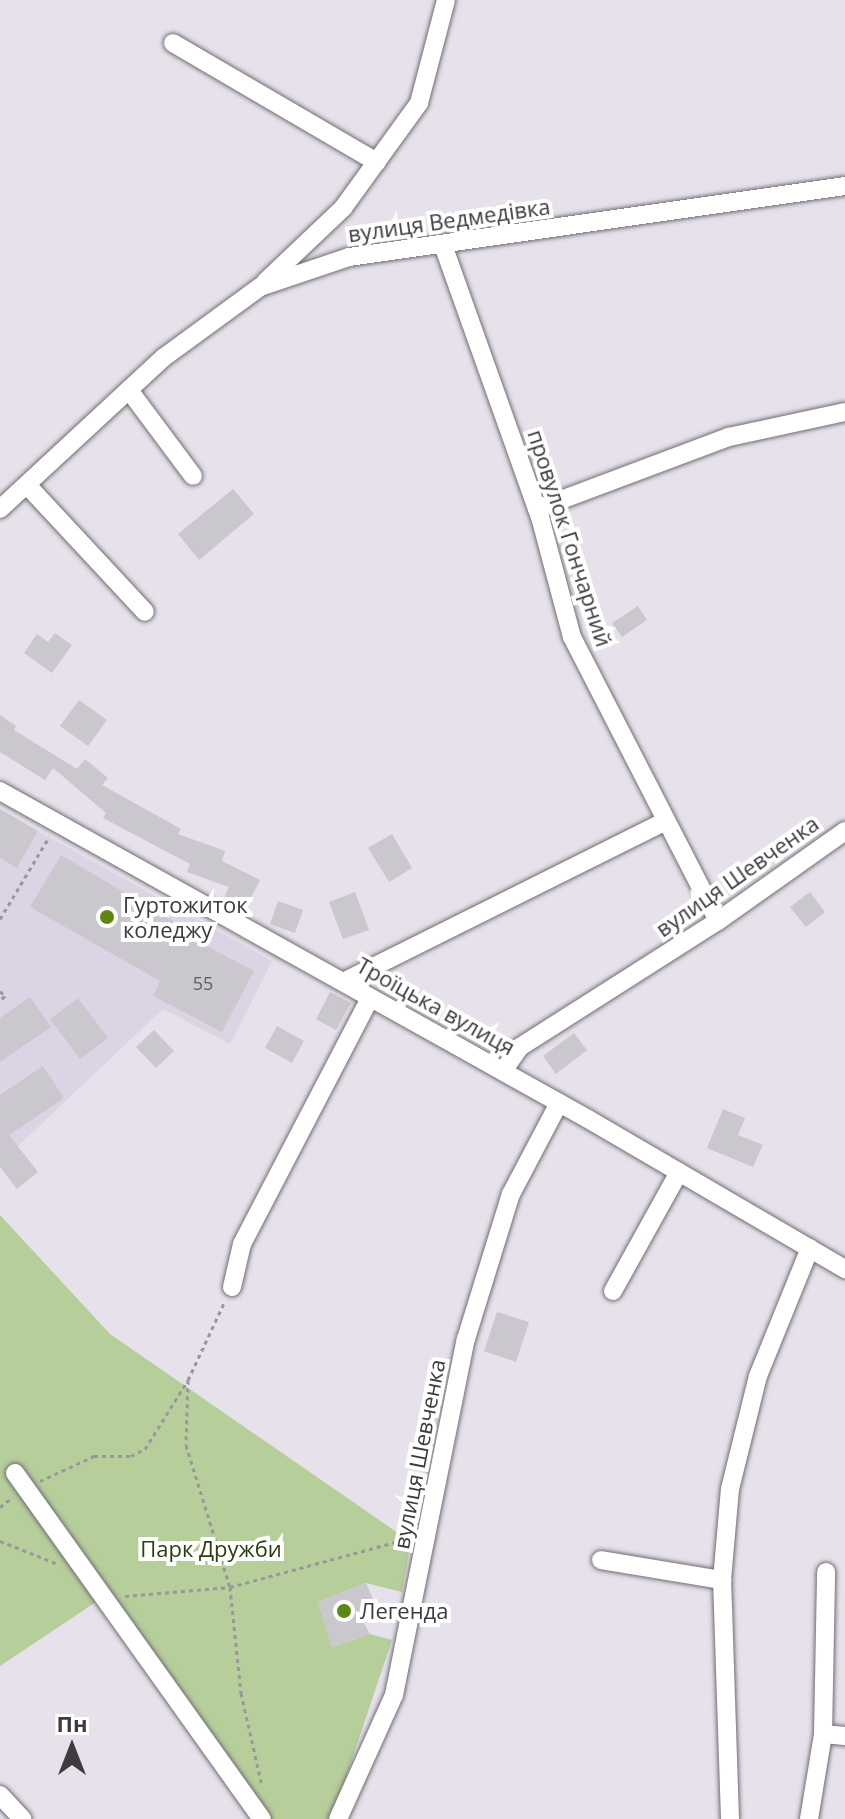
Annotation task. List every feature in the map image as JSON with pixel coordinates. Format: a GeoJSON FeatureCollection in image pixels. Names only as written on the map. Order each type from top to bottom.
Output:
{"type":"FeatureCollection","features":[{"type":"Feature","properties":{"kind":"street"},"geometry":{"type":"LineString","coordinates":[[260,287],[343,208],[419,103],[446,0]]}},
{"type":"Feature","properties":{"kind":"street"},"geometry":{"type":"LineString","coordinates":[[173,43],[377,162]]}},
{"type":"Feature","properties":{"kind":"street","name":"вулиця Ведмедівка"},"geometry":{"type":"LineString","coordinates":[[0,509],[163,358],[260,287],[349,257],[845,186]]}},
{"type":"Feature","properties":{"kind":"street","name":"провулок Гончарний"},"geometry":{"type":"LineString","coordinates":[[443,245],[537,509],[572,637],[718,921]]}},
{"type":"Feature","properties":{"kind":"street"},"geometry":{"type":"LineString","coordinates":[[129,390],[193,476]]}},
{"type":"Feature","properties":{"kind":"street"},"geometry":{"type":"LineString","coordinates":[[537,509],[729,437],[845,412]]}},
{"type":"Feature","properties":{"kind":"street"},"geometry":{"type":"LineString","coordinates":[[27,485],[145,612]]}},
{"type":"Feature","properties":{"kind":"street","name":"Троїцька вулиця"},"geometry":{"type":"LineString","coordinates":[[0,791],[503,1071],[845,1269]]}},
{"type":"Feature","properties":{"kind":"street"},"geometry":{"type":"LineString","coordinates":[[343,982],[666,821]]}},
{"type":"Feature","properties":{"kind":"street","name":"вулиця Шевченка"},"geometry":{"type":"LineString","coordinates":[[503,1071],[520,1047],[718,921],[845,831]]}},
{"type":"Feature","properties":{"kind":"street"},"geometry":{"type":"LineString","coordinates":[[232,1287],[242,1244],[370,998]]}},
{"type":"Feature","properties":{"kind":"street","name":"вулиця Шевченка"},"geometry":{"type":"LineString","coordinates":[[338,1819],[394,1695],[471,1324],[511,1194],[559,1103]]}},
{"type":"Feature","properties":{"kind":"street"},"geometry":{"type":"LineString","coordinates":[[613,1291],[679,1172]]}},
{"type":"Feature","properties":{"kind":"street"},"geometry":{"type":"LineString","coordinates":[[730,1819],[722,1580],[730,1489],[758,1376],[810,1248]]}},
{"type":"Feature","properties":{"kind":"street"},"geometry":{"type":"LineString","coordinates":[[21,1480],[78,1565],[262,1819]]}},
{"type":"Feature","properties":{"kind":"street"},"geometry":{"type":"LineString","coordinates":[[601,1560],[722,1580]]}},
{"type":"Feature","properties":{"kind":"street"},"geometry":{"type":"LineString","coordinates":[[809,1819],[823,1734],[826,1572]]}},
{"type":"Feature","properties":{"kind":"street"},"geometry":{"type":"LineString","coordinates":[[823,1734],[845,1736]]}},
{"type":"Feature","properties":{"kind":"street"},"geometry":{"type":"LineString","coordinates":[[0,1795],[22,1819]]}},
{"type":"Feature","properties":{"kind":"path"},"geometry":{"type":"LineString","coordinates":[[0,919],[49,836]]}},
{"type":"Feature","properties":{"kind":"path"},"geometry":{"type":"LineString","coordinates":[[0,991],[5,996],[0,1000]]}},
{"type":"Feature","properties":{"kind":"path"},"geometry":{"type":"LineString","coordinates":[[21,1480],[94,1456],[131,1456],[145,1449],[188,1380],[232,1287]]}},
{"type":"Feature","properties":{"kind":"path"},"geometry":{"type":"LineString","coordinates":[[188,1380],[186,1445],[230,1587],[241,1693],[263,1791]]}},
{"type":"Feature","properties":{"kind":"path"},"geometry":{"type":"LineString","coordinates":[[102,1598],[230,1587],[427,1536]]}},
{"type":"Feature","properties":{"kind":"path"},"geometry":{"type":"LineString","coordinates":[[0,1541],[54,1564],[78,1565]]}},
{"type":"Feature","properties":{"kind":"shaded area"},"geometry":{"type":"Polygon","coordinates":[[[38,831],[272,961],[230,1044],[163,1009],[0,1163],[0,858],[17,867],[38,831]]]}},
{"type":"Feature","properties":{"kind":"green space","name":"Парк Дружби"},"geometry":{"type":"Polygon","coordinates":[[[0,1215],[110,1334],[411,1542],[402,1592],[366,1583],[318,1602],[332,1647],[370,1634],[392,1640],[332,1819],[265,1819],[102,1598],[0,1666],[0,1215]]]}},
{"type":"Feature","properties":{"kind":"building"},"geometry":{"type":"Polygon","coordinates":[[[233,489],[254,514],[199,560],[178,534],[233,489]]]}},
{"type":"Feature","properties":{"kind":"building"},"geometry":{"type":"Polygon","coordinates":[[[638,606],[647,620],[622,637],[612,623],[638,606]]]}},
{"type":"Feature","properties":{"kind":"building"},"geometry":{"type":"Polygon","coordinates":[[[55,633],[72,645],[52,673],[24,653],[37,634],[48,642],[55,633]]]}},
{"type":"Feature","properties":{"kind":"building"},"geometry":{"type":"Polygon","coordinates":[[[79,700],[107,720],[88,746],[60,726],[79,700]]]}},
{"type":"Feature","properties":{"kind":"building"},"geometry":{"type":"Polygon","coordinates":[[[0,715],[16,726],[14,730],[77,769],[85,759],[108,778],[102,785],[181,829],[178,834],[225,851],[222,861],[260,880],[245,910],[224,898],[229,887],[187,872],[190,864],[103,818],[106,813],[53,768],[45,780],[0,752],[0,715]]]}},
{"type":"Feature","properties":{"kind":"building"},"geometry":{"type":"Polygon","coordinates":[[[0,809],[38,831],[17,868],[0,858],[0,809]]]}},
{"type":"Feature","properties":{"kind":"building"},"geometry":{"type":"Polygon","coordinates":[[[392,834],[412,868],[389,882],[368,848],[392,834]]]}},
{"type":"Feature","properties":{"kind":"building"},"geometry":{"type":"Polygon","coordinates":[[[61,855],[183,927],[180,932],[254,971],[222,1032],[153,996],[160,981],[30,907],[61,855]]]}},
{"type":"Feature","properties":{"kind":"building"},"geometry":{"type":"Polygon","coordinates":[[[355,892],[369,930],[343,939],[329,902],[355,892]]]}},
{"type":"Feature","properties":{"kind":"building"},"geometry":{"type":"Polygon","coordinates":[[[810,892],[825,912],[806,927],[790,907],[810,892]]]}},
{"type":"Feature","properties":{"kind":"building"},"geometry":{"type":"Polygon","coordinates":[[[278,901],[303,910],[295,933],[270,924],[278,901]]]}},
{"type":"Feature","properties":{"kind":"building"},"geometry":{"type":"Polygon","coordinates":[[[330,992],[351,1003],[336,1030],[316,1019],[330,992]]]}},
{"type":"Feature","properties":{"kind":"building"},"geometry":{"type":"Polygon","coordinates":[[[30,997],[51,1027],[0,1062],[0,1018],[30,997]]]}},
{"type":"Feature","properties":{"kind":"building"},"geometry":{"type":"Polygon","coordinates":[[[78,998],[108,1038],[80,1059],[50,1019],[78,998]]]}},
{"type":"Feature","properties":{"kind":"building"},"geometry":{"type":"Polygon","coordinates":[[[277,1026],[304,1041],[292,1063],[265,1048],[277,1026]]]}},
{"type":"Feature","properties":{"kind":"building"},"geometry":{"type":"Polygon","coordinates":[[[154,1030],[174,1051],[156,1068],[136,1047],[154,1030]]]}},
{"type":"Feature","properties":{"kind":"building"},"geometry":{"type":"Polygon","coordinates":[[[574,1033],[587,1050],[556,1074],[543,1056],[574,1033]]]}},
{"type":"Feature","properties":{"kind":"building"},"geometry":{"type":"Polygon","coordinates":[[[43,1066],[64,1098],[9,1135],[38,1172],[17,1189],[0,1167],[0,1095],[43,1066]]]}},
{"type":"Feature","properties":{"kind":"building"},"geometry":{"type":"Polygon","coordinates":[[[723,1109],[745,1118],[738,1135],[763,1145],[753,1167],[707,1148],[723,1109]]]}},
{"type":"Feature","properties":{"kind":"building"},"geometry":{"type":"Polygon","coordinates":[[[497,1312],[529,1322],[516,1362],[484,1351],[497,1312]]]}},
{"type":"Feature","properties":{"kind":"building","name":"Легенда"},"geometry":{"type":"Polygon","coordinates":[[[366,1583],[376,1606],[359,1615],[370,1634],[332,1647],[318,1602],[366,1583]]]}},
{"type":"Feature","properties":{"kind":"place","name":"Гуртожиток коледжу"},"geometry":{"type":"Point","coordinates":[107,917]}},
{"type":"Feature","properties":{"kind":"place","name":"Легенда"},"geometry":{"type":"Point","coordinates":[344,1611]}}]}
